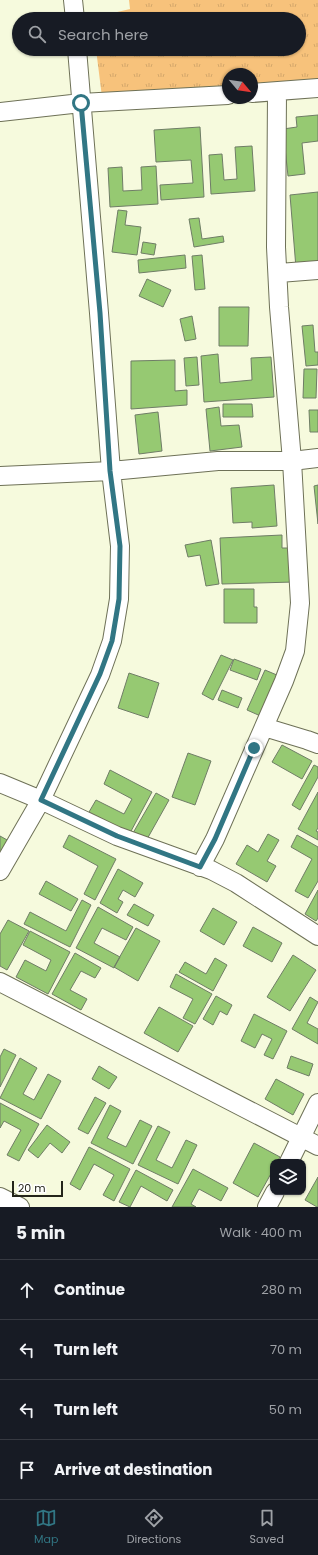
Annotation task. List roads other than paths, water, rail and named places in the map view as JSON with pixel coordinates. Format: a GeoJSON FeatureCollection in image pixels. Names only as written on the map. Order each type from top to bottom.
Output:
{"type":"FeatureCollection","features":[{"type":"Feature","properties":{"kind":"street"},"geometry":{"type":"LineString","coordinates":[[73,0],[74,12]]}},
{"type":"Feature","properties":{"kind":"street"},"geometry":{"type":"LineString","coordinates":[[0,871],[41,800],[100,674],[112,641],[119,599],[120,546],[110,471],[100,313],[78,56]]}},
{"type":"Feature","properties":{"kind":"street"},"geometry":{"type":"LineString","coordinates":[[258,93],[318,88]]}},
{"type":"Feature","properties":{"kind":"street"},"geometry":{"type":"LineString","coordinates":[[200,867],[215,839],[284,681],[295,651],[300,603],[292,461],[279,307],[279,273],[276,247],[277,92]]}},
{"type":"Feature","properties":{"kind":"street"},"geometry":{"type":"LineString","coordinates":[[0,112],[81,103],[222,94]]}},
{"type":"Feature","properties":{"kind":"street"},"geometry":{"type":"LineString","coordinates":[[279,273],[318,270]]}},
{"type":"Feature","properties":{"kind":"street"},"geometry":{"type":"LineString","coordinates":[[0,476],[110,471],[218,461],[292,461],[318,458]]}},
{"type":"Feature","properties":{"kind":"street"},"geometry":{"type":"LineString","coordinates":[[264,727],[318,744]]}},
{"type":"Feature","properties":{"kind":"street"},"geometry":{"type":"LineString","coordinates":[[0,783],[41,800],[117,836],[200,867],[236,883],[318,936]]}},
{"type":"Feature","properties":{"kind":"street"},"geometry":{"type":"LineString","coordinates":[[0,982],[318,1146]]}},
{"type":"Feature","properties":{"kind":"street"},"geometry":{"type":"LineString","coordinates":[[290,1159],[318,1103]]}},
{"type":"Feature","properties":{"kind":"street"},"geometry":{"type":"LineString","coordinates":[[268,1207],[274,1195]]}},
{"type":"Feature","properties":{"kind":"street"},"geometry":{"type":"LineString","coordinates":[[0,1197],[20,1207]]}}]}
